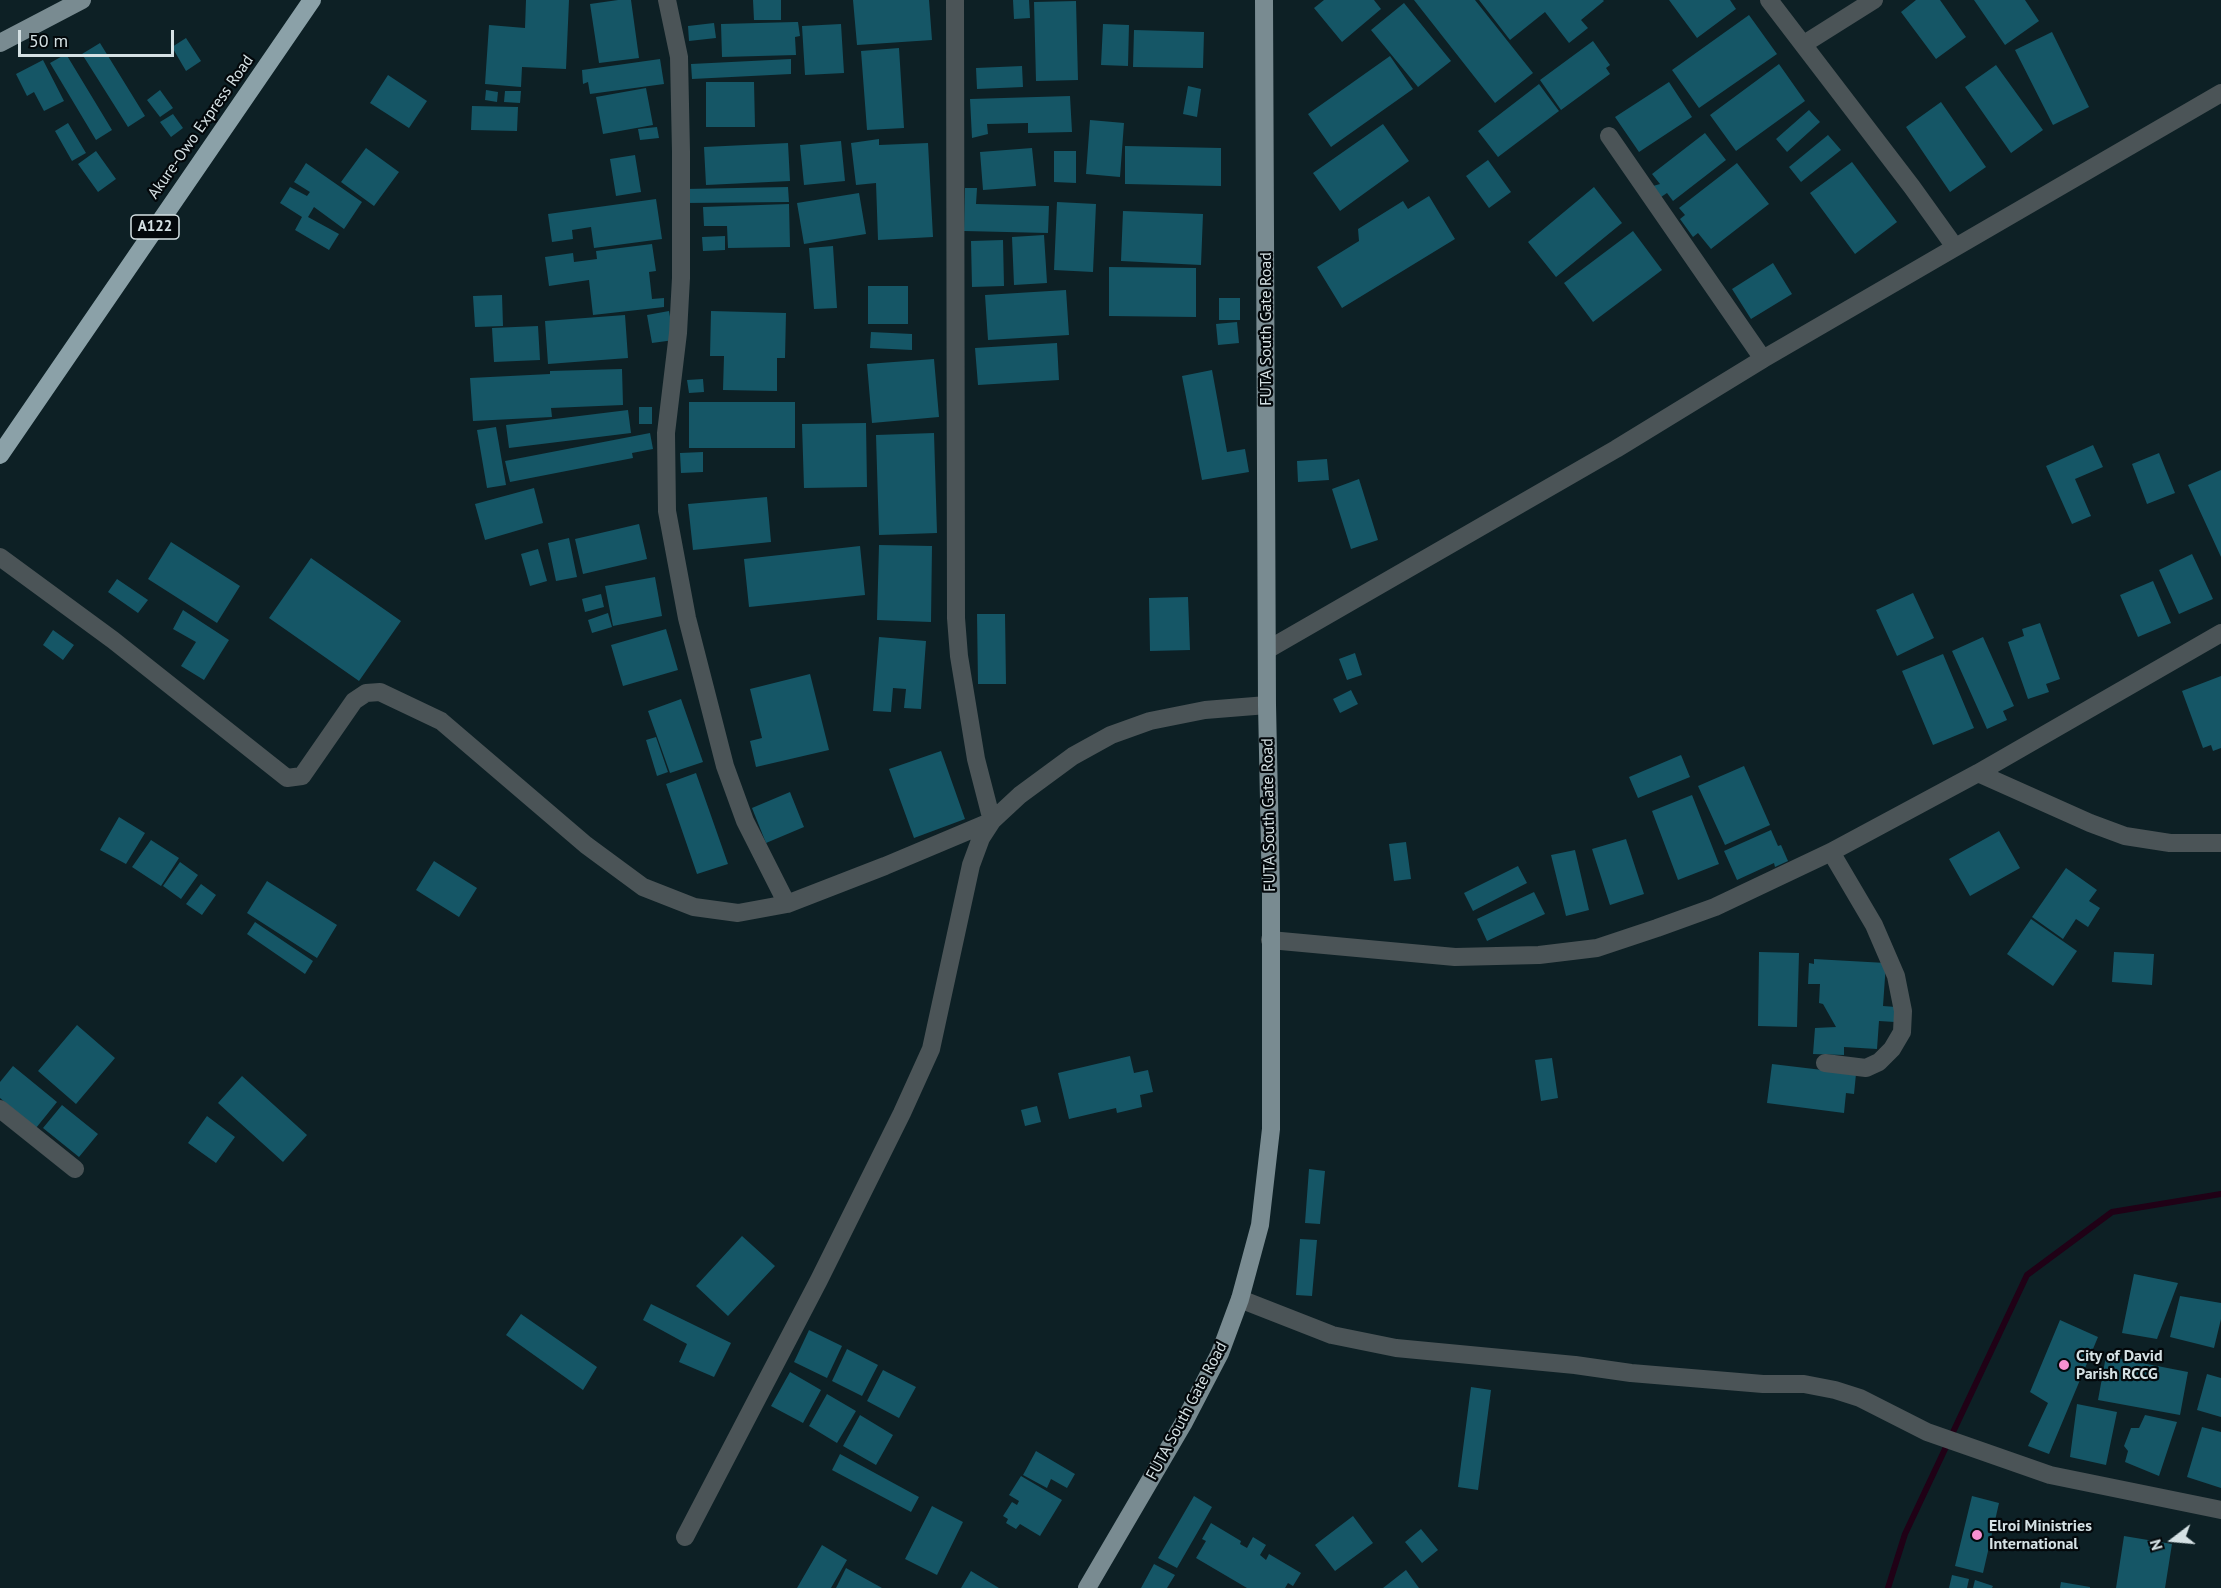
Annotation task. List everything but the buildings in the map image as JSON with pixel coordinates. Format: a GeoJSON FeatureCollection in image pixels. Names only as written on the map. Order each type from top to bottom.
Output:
{"type":"FeatureCollection","features":[{"type":"Feature","properties":{"kind":"highway","name":"Akure-Owo Express Road"},"geometry":{"type":"LineString","coordinates":[[0,455],[312,0]]}},
{"type":"Feature","properties":{"kind":"main road"},"geometry":{"type":"LineString","coordinates":[[0,43],[82,0]]}},
{"type":"Feature","properties":{"kind":"main road","name":"FUTA South Gate Road"},"geometry":{"type":"LineString","coordinates":[[1088,1588],[1183,1424],[1220,1353],[1240,1299],[1260,1225],[1271,1129],[1266,705],[1264,0]]}},
{"type":"Feature","properties":{"kind":"street"},"geometry":{"type":"LineString","coordinates":[[667,0],[679,57],[681,278],[678,333],[666,433],[667,511],[687,618],[725,766],[745,822],[787,904]]}},
{"type":"Feature","properties":{"kind":"street"},"geometry":{"type":"LineString","coordinates":[[955,0],[956,618],[959,656],[976,759],[992,822]]}},
{"type":"Feature","properties":{"kind":"street"},"geometry":{"type":"LineString","coordinates":[[1769,0],[1955,247]]}},
{"type":"Feature","properties":{"kind":"street"},"geometry":{"type":"LineString","coordinates":[[1804,44],[1874,0]]}},
{"type":"Feature","properties":{"kind":"street"},"geometry":{"type":"LineString","coordinates":[[1267,650],[1616,449],[1763,359],[2221,93]]}},
{"type":"Feature","properties":{"kind":"street"},"geometry":{"type":"LineString","coordinates":[[1609,136],[1763,359]]}},
{"type":"Feature","properties":{"kind":"street"},"geometry":{"type":"LineString","coordinates":[[0,557],[113,640],[287,778],[302,776],[354,701],[366,693],[380,692],[441,721],[586,845],[643,887],[694,907],[738,914],[787,904],[992,822]]}},
{"type":"Feature","properties":{"kind":"street"},"geometry":{"type":"LineString","coordinates":[[1270,940],[1455,957],[1539,955],[1597,948],[1714,907],[1831,852],[1978,773],[2221,633]]}},
{"type":"Feature","properties":{"kind":"street"},"geometry":{"type":"LineString","coordinates":[[685,1537],[819,1280],[902,1113],[931,1048],[971,865],[981,838],[992,822],[1020,795],[1073,756],[1111,735],[1150,721],[1205,710],[1266,705]]}},
{"type":"Feature","properties":{"kind":"street"},"geometry":{"type":"LineString","coordinates":[[1978,773],[2090,823],[2125,836],[2170,843],[2221,843]]}},
{"type":"Feature","properties":{"kind":"street"},"geometry":{"type":"LineString","coordinates":[[1825,1063],[1866,1068],[1879,1062],[1892,1049],[1902,1032],[1903,1011],[1896,976],[1874,925],[1831,852]]}},
{"type":"Feature","properties":{"kind":"street"},"geometry":{"type":"LineString","coordinates":[[0,1109],[75,1169]]}},
{"type":"Feature","properties":{"kind":"street"},"geometry":{"type":"LineString","coordinates":[[1240,1299],[1332,1335],[1396,1348],[1575,1365],[1631,1373],[1763,1384],[1804,1384],[1835,1390],[1860,1398],[1928,1432],[2050,1475],[2221,1510]]}},
{"type":"Feature","properties":{"kind":"waterway"},"geometry":{"type":"LineString","coordinates":[[1888,1588],[1905,1534],[2027,1275],[2112,1212],[2221,1194]]}},
{"type":"Feature","properties":{"kind":"place","name":"City of David Parish RCCG"},"geometry":{"type":"Point","coordinates":[2064,1365]}},
{"type":"Feature","properties":{"kind":"place","name":"Elroi Ministries International"},"geometry":{"type":"Point","coordinates":[1977,1535]}}]}
